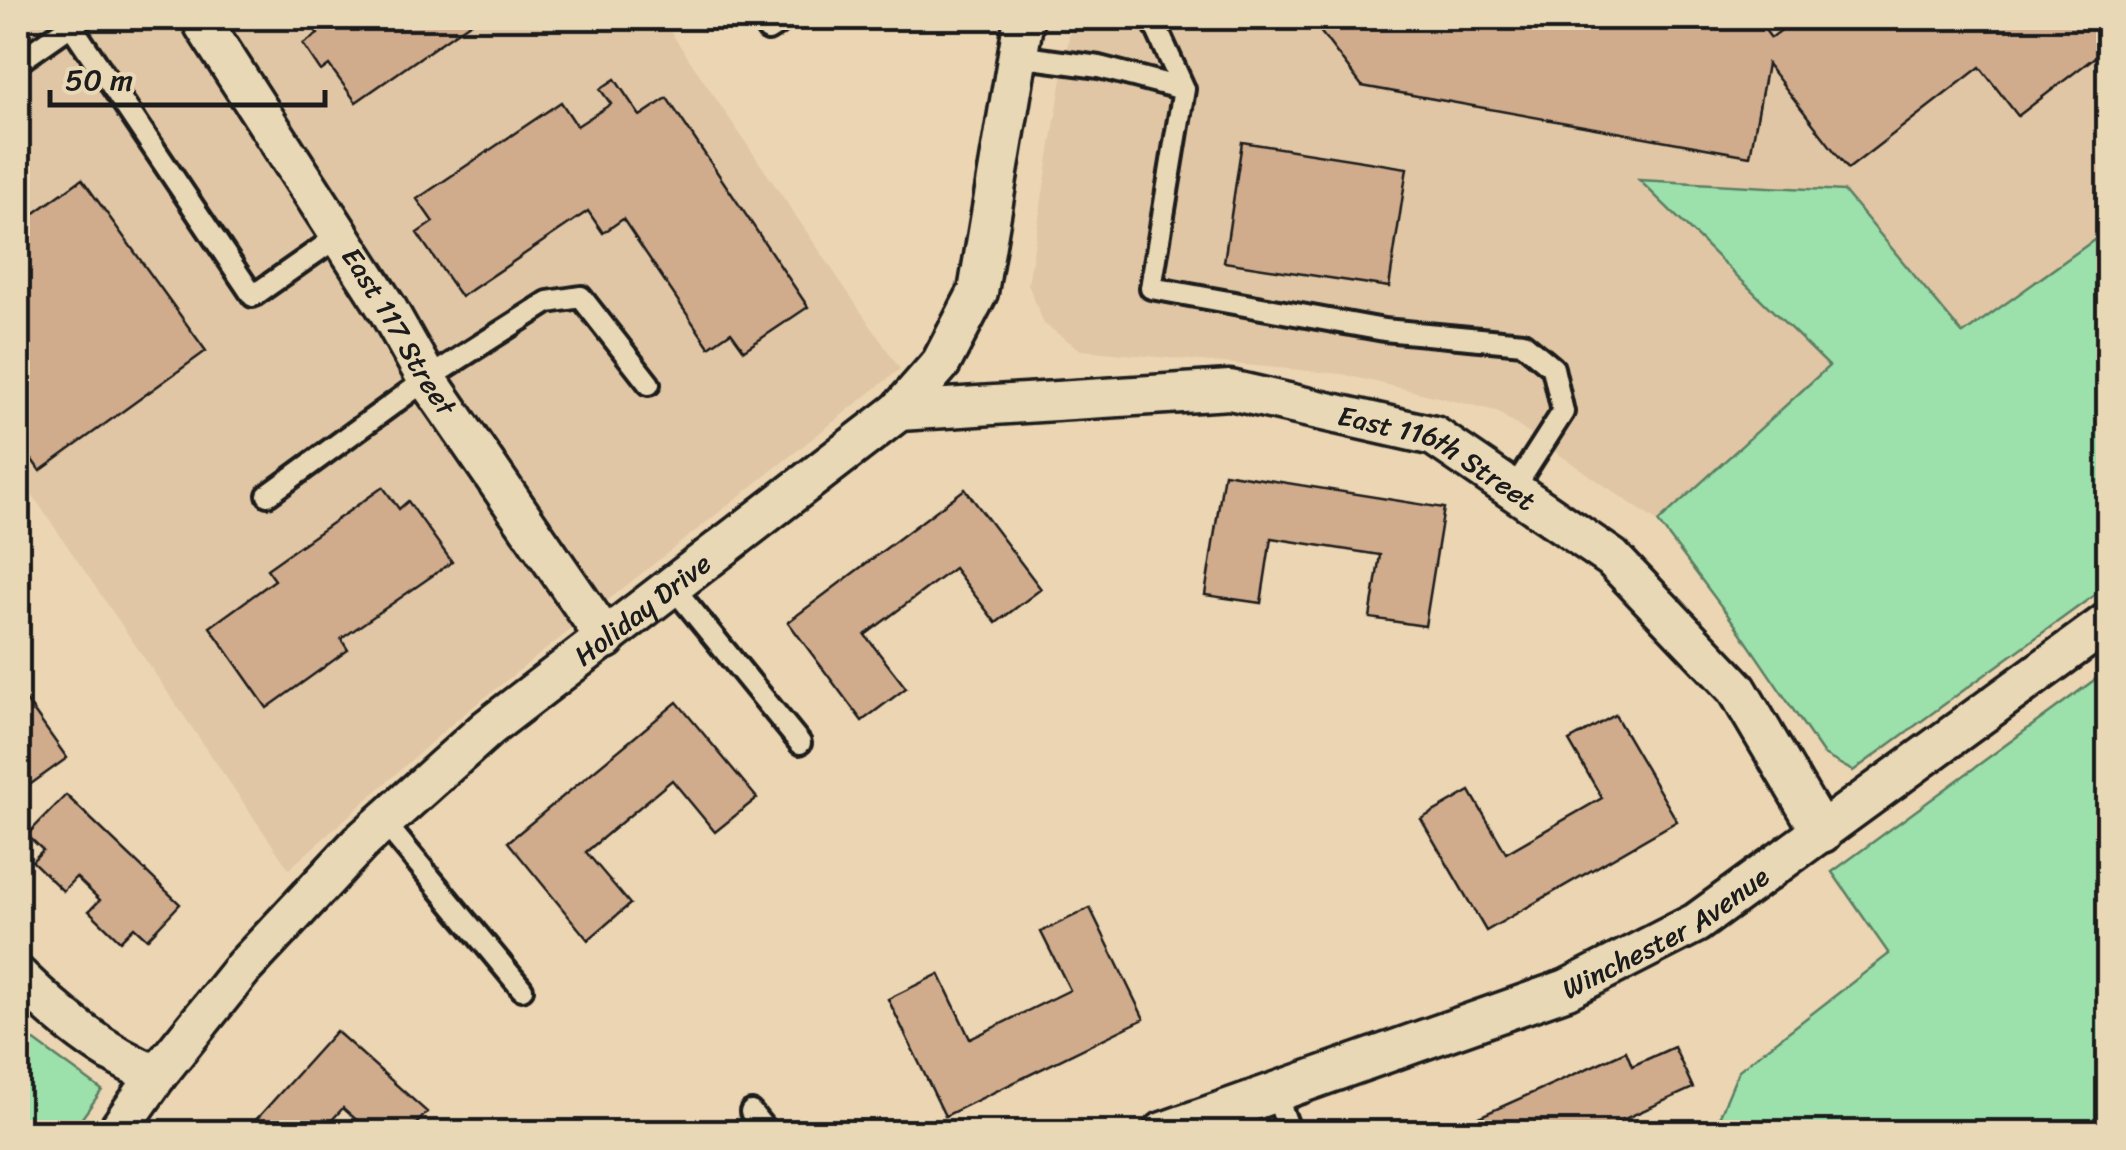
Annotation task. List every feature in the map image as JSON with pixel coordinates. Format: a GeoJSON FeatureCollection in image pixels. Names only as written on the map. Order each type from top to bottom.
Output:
{"type":"FeatureCollection","features":[{"type":"Feature","properties":{"kind":"street","name":"East 117 Street"},"geometry":{"type":"LineString","coordinates":[[203,18],[427,379],[606,639]]}},
{"type":"Feature","properties":{"kind":"street","name":"Holiday Drive"},"geometry":{"type":"LineString","coordinates":[[117,1132],[157,1075],[243,968],[384,822],[488,728],[899,411],[941,363],[978,292],[1024,18]]}},
{"type":"Feature","properties":{"kind":"street","name":"East 116th Street"},"geometry":{"type":"LineString","coordinates":[[899,411],[1230,390],[1434,436],[1612,558],[1737,689],[1822,832]]}},
{"type":"Feature","properties":{"kind":"street","name":"Winchester Avenue"},"geometry":{"type":"LineString","coordinates":[[1162,1132],[1567,989],[1696,923],[2108,622]]}},
{"type":"Feature","properties":{"kind":"street"},"geometry":{"type":"LineString","coordinates":[[18,976],[55,1012],[130,1065],[157,1075]]}},
{"type":"Feature","properties":{"kind":"lane"},"geometry":{"type":"LineString","coordinates":[[760,18],[768,30],[788,18]]}},
{"type":"Feature","properties":{"kind":"lane"},"geometry":{"type":"LineString","coordinates":[[1156,18],[1155,26],[1184,89],[1151,288],[1384,330],[1524,344],[1553,368],[1563,412],[1513,490]]}},
{"type":"Feature","properties":{"kind":"lane"},"geometry":{"type":"LineString","coordinates":[[18,62],[73,20],[253,296],[340,235]]}},
{"type":"Feature","properties":{"kind":"lane"},"geometry":{"type":"LineString","coordinates":[[1017,56],[1099,66],[1184,89]]}},
{"type":"Feature","properties":{"kind":"lane"},"geometry":{"type":"LineString","coordinates":[[268,495],[427,379],[548,302],[580,297],[649,384]]}},
{"type":"Feature","properties":{"kind":"lane"},"geometry":{"type":"LineString","coordinates":[[673,587],[800,743]]}},
{"type":"Feature","properties":{"kind":"lane"},"geometry":{"type":"LineString","coordinates":[[384,822],[522,989]]}},
{"type":"Feature","properties":{"kind":"lane"},"geometry":{"type":"LineString","coordinates":[[1276,1094],[1290,1132]]}},
{"type":"Feature","properties":{"kind":"lane"},"geometry":{"type":"LineString","coordinates":[[751,1112],[767,1132]]}},
{"type":"Feature","properties":{"kind":"shaded area"},"geometry":{"type":"Polygon","coordinates":[[[18,18],[661,18],[900,369],[454,722],[289,869],[18,474],[18,18]]]}},
{"type":"Feature","properties":{"kind":"shaded area"},"geometry":{"type":"Polygon","coordinates":[[[1072,18],[2108,18],[2108,230],[1963,334],[1844,191],[1640,180],[1829,367],[1658,522],[1496,411],[1342,374],[1081,350],[1044,324],[1028,284],[1072,18]]]}},
{"type":"Feature","properties":{"kind":"green space"},"geometry":{"type":"Polygon","coordinates":[[[1639,180],[1844,191],[1963,334],[2108,230],[2108,585],[1853,771],[1824,755],[1736,626],[1658,522],[1829,366],[1639,180]]]}},
{"type":"Feature","properties":{"kind":"green space"},"geometry":{"type":"Polygon","coordinates":[[[2108,670],[2108,1132],[1713,1132],[1739,1070],[1889,954],[1832,872],[2108,670]]]}},
{"type":"Feature","properties":{"kind":"green space"},"geometry":{"type":"Polygon","coordinates":[[[18,1029],[102,1090],[72,1132],[18,1132],[18,1029]]]}},
{"type":"Feature","properties":{"kind":"building"},"geometry":{"type":"Polygon","coordinates":[[[306,18],[477,18],[356,102],[329,65],[321,71],[303,44],[318,34],[306,18]]]}},
{"type":"Feature","properties":{"kind":"building"},"geometry":{"type":"Polygon","coordinates":[[[1310,18],[1756,18],[1771,38],[1797,18],[2108,18],[2108,47],[2018,116],[1980,67],[1848,169],[1767,64],[1750,156],[1362,86],[1310,18]]]}},
{"type":"Feature","properties":{"kind":"building"},"geometry":{"type":"Polygon","coordinates":[[[615,79],[640,116],[667,98],[808,307],[744,350],[731,332],[709,347],[623,219],[603,233],[588,211],[461,297],[417,233],[433,222],[417,199],[561,102],[577,126],[611,104],[600,89],[615,79]]]}},
{"type":"Feature","properties":{"kind":"building"},"geometry":{"type":"Polygon","coordinates":[[[1242,142],[1407,168],[1389,287],[1224,262],[1242,142]]]}},
{"type":"Feature","properties":{"kind":"building"},"geometry":{"type":"Polygon","coordinates":[[[82,179],[206,351],[40,471],[18,440],[18,225],[82,179]]]}},
{"type":"Feature","properties":{"kind":"building"},"geometry":{"type":"Polygon","coordinates":[[[1224,473],[1444,508],[1425,626],[1370,618],[1380,555],[1271,538],[1261,603],[1205,595],[1224,473]]]}},
{"type":"Feature","properties":{"kind":"building"},"geometry":{"type":"Polygon","coordinates":[[[383,487],[399,509],[408,501],[452,562],[341,639],[348,650],[267,708],[210,627],[275,580],[267,569],[383,487]]]}},
{"type":"Feature","properties":{"kind":"building"},"geometry":{"type":"Polygon","coordinates":[[[965,489],[1041,589],[996,623],[954,568],[865,635],[906,688],[862,721],[788,622],[965,489]]]}},
{"type":"Feature","properties":{"kind":"building"},"geometry":{"type":"Polygon","coordinates":[[[18,689],[67,758],[24,789],[18,780],[18,689]]]}},
{"type":"Feature","properties":{"kind":"building"},"geometry":{"type":"Polygon","coordinates":[[[677,702],[757,798],[715,832],[672,780],[586,852],[630,904],[588,940],[508,842],[677,702]]]}},
{"type":"Feature","properties":{"kind":"building"},"geometry":{"type":"Polygon","coordinates":[[[1615,715],[1677,821],[1486,931],[1421,819],[1470,791],[1506,853],[1602,798],[1569,741],[1615,715]]]}},
{"type":"Feature","properties":{"kind":"building"},"geometry":{"type":"Polygon","coordinates":[[[66,795],[180,904],[147,939],[134,927],[120,941],[89,911],[100,900],[76,877],[63,891],[32,861],[43,850],[27,835],[66,795]]]}},
{"type":"Feature","properties":{"kind":"building"},"geometry":{"type":"Polygon","coordinates":[[[1090,908],[1144,1019],[945,1116],[888,999],[939,974],[970,1039],[1070,990],[1041,932],[1090,908]]]}},
{"type":"Feature","properties":{"kind":"building"},"geometry":{"type":"Polygon","coordinates":[[[336,1031],[427,1112],[409,1132],[370,1132],[343,1108],[321,1132],[245,1132],[336,1031]]]}},
{"type":"Feature","properties":{"kind":"building"},"geometry":{"type":"Polygon","coordinates":[[[1674,1047],[1693,1088],[1596,1132],[1445,1132],[1626,1051],[1632,1066],[1674,1047]]]}}]}
